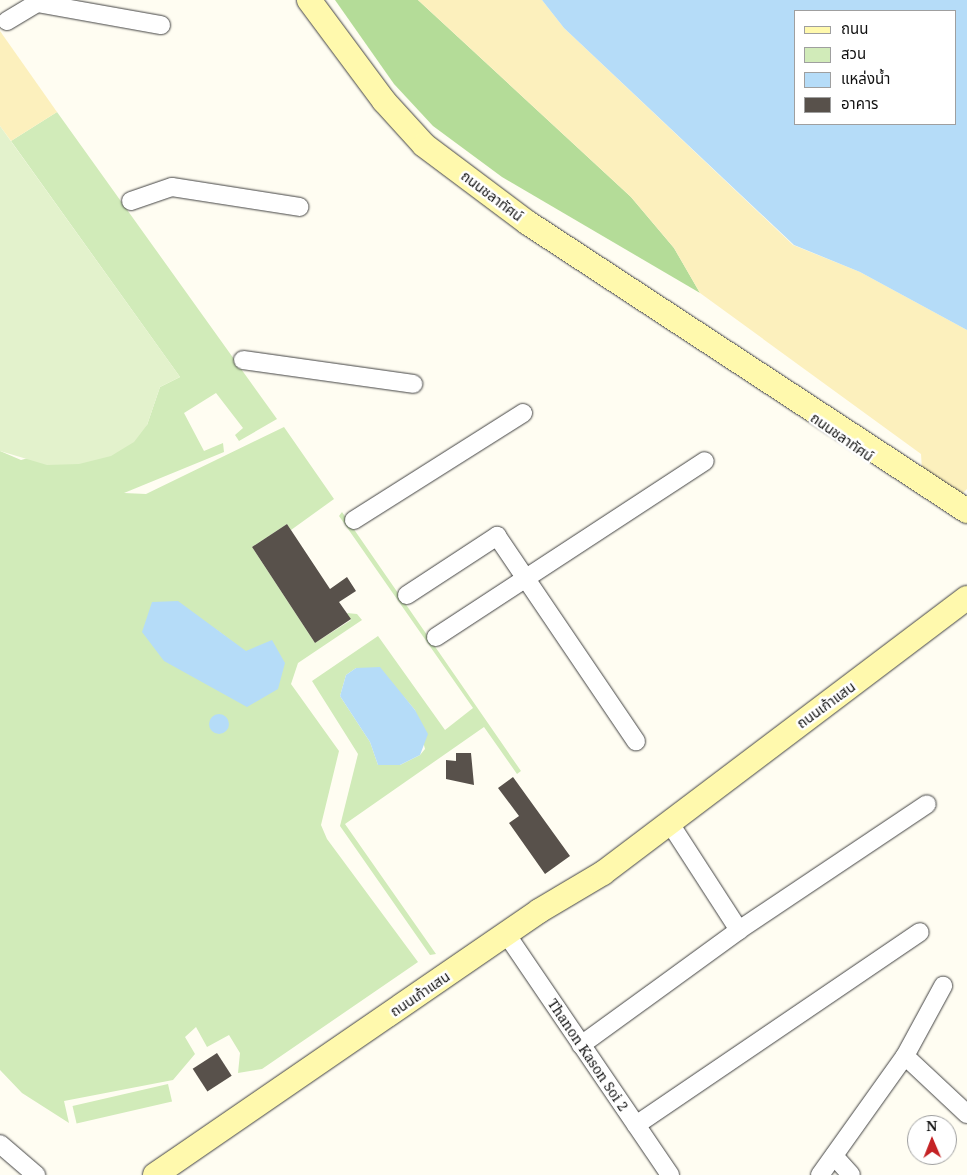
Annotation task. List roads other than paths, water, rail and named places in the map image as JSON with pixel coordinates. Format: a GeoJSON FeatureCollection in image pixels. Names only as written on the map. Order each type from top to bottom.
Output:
{"type":"FeatureCollection","features":[{"type":"Feature","properties":{"kind":"main road","name":"ถนนชลาทัศน์"},"geometry":{"type":"LineString","coordinates":[[309,0],[384,101],[424,145],[528,223],[967,512]]}},
{"type":"Feature","properties":{"kind":"main road","name":"ถนนชลาทัศน์"},"geometry":{"type":"LineString","coordinates":[[716,347],[967,528]]}},
{"type":"Feature","properties":{"kind":"main road","name":"ถนนเก้าแสน"},"geometry":{"type":"LineString","coordinates":[[155,1175],[506,935],[603,873],[967,598]]}},
{"type":"Feature","properties":{"kind":"main road","name":"ถนนเก้าแสน"},"geometry":{"type":"LineString","coordinates":[[676,817],[721,795],[967,621]]}},
{"type":"Feature","properties":{"kind":"street"},"geometry":{"type":"LineString","coordinates":[[7,21],[37,3],[161,25]]}},
{"type":"Feature","properties":{"kind":"street"},"geometry":{"type":"LineString","coordinates":[[131,201],[172,188],[299,207]]}},
{"type":"Feature","properties":{"kind":"street"},"geometry":{"type":"LineString","coordinates":[[243,360],[413,384]]}},
{"type":"Feature","properties":{"kind":"street"},"geometry":{"type":"LineString","coordinates":[[354,520],[523,413]]}},
{"type":"Feature","properties":{"kind":"street"},"geometry":{"type":"LineString","coordinates":[[436,637],[705,461]]}},
{"type":"Feature","properties":{"kind":"street"},"geometry":{"type":"LineString","coordinates":[[407,595],[497,536],[528,578],[636,741]]}},
{"type":"Feature","properties":{"kind":"street"},"geometry":{"type":"LineString","coordinates":[[581,1045],[739,930],[927,804]]}},
{"type":"Feature","properties":{"kind":"street"},"geometry":{"type":"LineString","coordinates":[[676,817],[739,930]]}},
{"type":"Feature","properties":{"kind":"street"},"geometry":{"type":"LineString","coordinates":[[636,1125],[920,932]]}},
{"type":"Feature","properties":{"kind":"street","name":"Thanon Kason Soi 2"},"geometry":{"type":"LineString","coordinates":[[506,935],[670,1175]]}},
{"type":"Feature","properties":{"kind":"street"},"geometry":{"type":"LineString","coordinates":[[820,1175],[906,1056],[943,986]]}},
{"type":"Feature","properties":{"kind":"street"},"geometry":{"type":"LineString","coordinates":[[906,1056],[967,1114]]}},
{"type":"Feature","properties":{"kind":"street"},"geometry":{"type":"LineString","coordinates":[[0,1144],[36,1175]]}},
{"type":"Feature","properties":{"kind":"street"},"geometry":{"type":"LineString","coordinates":[[834,1156],[851,1175]]}},
{"type":"Feature","properties":{"kind":"water"},"geometry":{"type":"Polygon","coordinates":[[[542,0],[967,0],[967,330],[860,272],[794,245],[564,28],[542,0]]]}},
{"type":"Feature","properties":{"kind":"water"},"geometry":{"type":"Polygon","coordinates":[[[178,601],[246,651],[272,640],[285,663],[278,689],[247,707],[164,661],[142,632],[152,602],[178,601]]]}},
{"type":"Feature","properties":{"kind":"water"},"geometry":{"type":"Polygon","coordinates":[[[380,667],[415,710],[428,734],[420,755],[400,765],[378,765],[370,742],[340,696],[346,675],[356,668],[380,667]]]}},
{"type":"Feature","properties":{"kind":"water"},"geometry":{"type":"Polygon","coordinates":[[[219,714],[226,717],[229,724],[226,731],[219,734],[212,731],[209,724],[212,717],[219,714]]]}}]}
